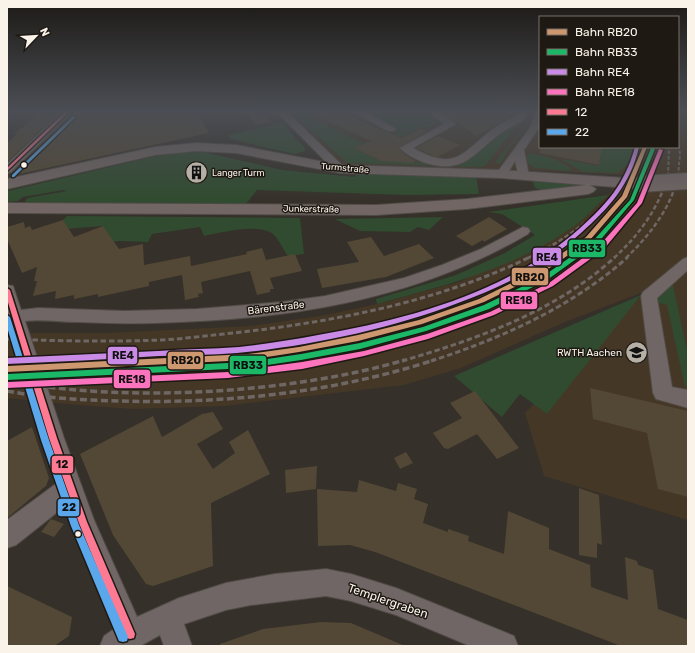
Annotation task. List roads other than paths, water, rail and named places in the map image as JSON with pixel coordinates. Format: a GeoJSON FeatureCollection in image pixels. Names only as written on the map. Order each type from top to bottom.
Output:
{"type":"FeatureCollection","features":[{"type":"Feature","properties":{"kind":"main road","name":"Turmstraße"},"geometry":{"type":"LineString","coordinates":[[7,184],[138,155],[184,148],[236,149],[297,162],[340,168],[502,174],[614,184],[688,182]]}},
{"type":"Feature","properties":{"kind":"main road"},"geometry":{"type":"LineString","coordinates":[[522,198],[527,191],[523,176]]}},
{"type":"Feature","properties":{"kind":"main road","name":"Junkerstraße"},"geometry":{"type":"LineString","coordinates":[[7,208],[45,207],[376,210],[436,207],[522,198],[614,184]]}},
{"type":"Feature","properties":{"kind":"main road"},"geometry":{"type":"LineString","coordinates":[[7,219],[45,207]]}},
{"type":"Feature","properties":{"kind":"street"},"geometry":{"type":"LineString","coordinates":[[7,170],[36,141]]}},
{"type":"Feature","properties":{"kind":"street"},"geometry":{"type":"LineString","coordinates":[[311,141],[316,147],[322,150],[334,165],[340,168]]}},
{"type":"Feature","properties":{"kind":"street"},"geometry":{"type":"LineString","coordinates":[[418,141],[405,148],[432,161],[446,162],[467,158],[487,141]]}},
{"type":"Feature","properties":{"kind":"street"},"geometry":{"type":"LineString","coordinates":[[502,174],[511,157],[523,141]]}},
{"type":"Feature","properties":{"kind":"street"},"geometry":{"type":"LineString","coordinates":[[297,162],[316,156],[316,147]]}},
{"type":"Feature","properties":{"kind":"street"},"geometry":{"type":"LineString","coordinates":[[518,150],[523,176]]}},
{"type":"Feature","properties":{"kind":"street","name":"Bärenstraße"},"geometry":{"type":"LineString","coordinates":[[17,317],[39,313],[118,317],[177,316],[228,313],[313,303],[355,295],[420,277],[486,252],[523,231]]}},
{"type":"Feature","properties":{"kind":"street"},"geometry":{"type":"LineString","coordinates":[[688,262],[649,296],[663,393],[688,399]]}},
{"type":"Feature","properties":{"kind":"street"},"geometry":{"type":"LineString","coordinates":[[7,290],[17,317],[53,438],[105,578],[122,640]]}},
{"type":"Feature","properties":{"kind":"street"},"geometry":{"type":"LineString","coordinates":[[7,536],[71,488]]}},
{"type":"Feature","properties":{"kind":"street","name":"Templergraben"},"geometry":{"type":"LineString","coordinates":[[122,640],[167,617],[237,594],[274,587],[328,582],[368,592],[504,646]]}},
{"type":"Feature","properties":{"kind":"street"},"geometry":{"type":"LineString","coordinates":[[167,617],[178,646]]}},
{"type":"Feature","properties":{"kind":"railway"},"geometry":{"type":"LineString","coordinates":[[668,176],[669,148]]}},
{"type":"Feature","properties":{"kind":"railway"},"geometry":{"type":"LineString","coordinates":[[678,176],[680,154],[679,148]]}},
{"type":"Feature","properties":{"kind":"railway"},"geometry":{"type":"LineString","coordinates":[[615,257],[632,240],[654,210],[668,175]]}},
{"type":"Feature","properties":{"kind":"railway"},"geometry":{"type":"LineString","coordinates":[[626,258],[651,231],[665,210],[671,198],[678,175]]}},
{"type":"Feature","properties":{"kind":"railway"},"geometry":{"type":"LineString","coordinates":[[530,257],[564,238],[596,214],[617,195]]}},
{"type":"Feature","properties":{"kind":"railway"},"geometry":{"type":"LineString","coordinates":[[7,339],[84,341],[161,340],[302,324],[381,309],[419,299],[457,287],[530,257]]}},
{"type":"Feature","properties":{"kind":"railway"},"geometry":{"type":"LineString","coordinates":[[402,361],[487,333],[542,308],[568,293],[615,257]]}},
{"type":"Feature","properties":{"kind":"railway"},"geometry":{"type":"LineString","coordinates":[[434,360],[510,331],[560,306],[584,291],[628,257]]}},
{"type":"Feature","properties":{"kind":"railway"},"geometry":{"type":"LineString","coordinates":[[7,381],[54,388],[103,392],[207,392],[310,381],[359,372],[405,360]]}},
{"type":"Feature","properties":{"kind":"railway"},"geometry":{"type":"LineString","coordinates":[[7,391],[62,398],[118,401],[238,398],[278,394],[357,381],[434,360]]}},
{"type":"Feature","properties":{"kind":"rail line","name":"RE4"},"geometry":{"type":"LineString","coordinates":[[7,361],[247,349],[338,335],[386,324],[434,310],[481,293],[524,272],[563,246],[597,216],[611,201],[627,176],[637,148]]}},
{"type":"Feature","properties":{"kind":"rail line","name":"RB20"},"geometry":{"type":"LineString","coordinates":[[7,369],[248,357],[299,350],[358,338],[420,322],[481,300],[539,273],[588,238],[624,197],[645,148]]}},
{"type":"Feature","properties":{"kind":"rail line","name":"RB33"},"geometry":{"type":"LineString","coordinates":[[7,377],[248,365],[360,346],[424,329],[486,307],[545,278],[594,243],[632,200],[653,149]]}},
{"type":"Feature","properties":{"kind":"rail line","name":"RE18"},"geometry":{"type":"LineString","coordinates":[[8,385],[248,373],[302,365],[364,353],[428,336],[492,314],[551,284],[602,248],[639,203],[661,150]]}},
{"type":"Feature","properties":{"kind":"place","name":"Langer Turm"},"geometry":{"type":"Point","coordinates":[197,173]}},
{"type":"Feature","properties":{"kind":"place","name":"RWTH Aachen"},"geometry":{"type":"Point","coordinates":[637,352]}}]}
